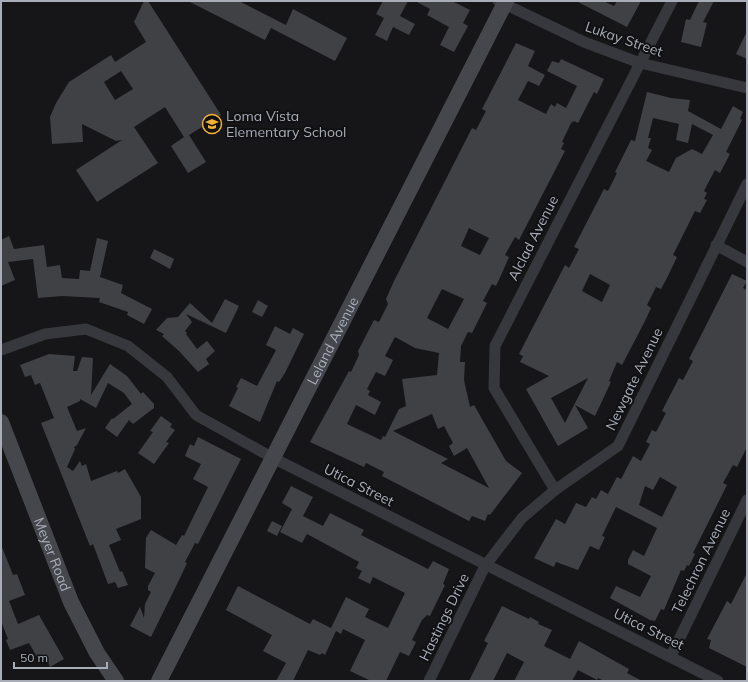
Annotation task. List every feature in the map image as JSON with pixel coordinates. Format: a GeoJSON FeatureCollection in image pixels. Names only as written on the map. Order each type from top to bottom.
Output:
{"type":"FeatureCollection","features":[{"type":"Feature","properties":{"kind":"street","name":"Alclad Avenue"},"geometry":{"type":"LineString","coordinates":[[555,490],[494,388],[495,346],[672,1]]}},
{"type":"Feature","properties":{"kind":"street","name":"Lukay Street"},"geometry":{"type":"LineString","coordinates":[[503,2],[584,42],[640,63],[747,88]]}},
{"type":"Feature","properties":{"kind":"street","name":"Leland Avenue"},"geometry":{"type":"LineString","coordinates":[[159,681],[503,2]]}},
{"type":"Feature","properties":{"kind":"street","name":"Newgate Avenue"},"geometry":{"type":"LineString","coordinates":[[486,566],[522,518],[555,490],[618,446],[747,184]]}},
{"type":"Feature","properties":{"kind":"street"},"geometry":{"type":"LineString","coordinates":[[716,245],[747,262]]}},
{"type":"Feature","properties":{"kind":"street","name":"Utica Street"},"geometry":{"type":"LineString","coordinates":[[1,350],[45,334],[86,329],[128,346],[167,377],[196,415],[273,458],[486,566],[671,656],[718,681]]}},
{"type":"Feature","properties":{"kind":"street","name":"Meyer Road"},"geometry":{"type":"LineString","coordinates":[[1,422],[71,602],[97,653],[116,681]]}},
{"type":"Feature","properties":{"kind":"street","name":"Telechron Avenue"},"geometry":{"type":"LineString","coordinates":[[671,656],[747,500]]}},
{"type":"Feature","properties":{"kind":"street","name":"Hastings Drive"},"geometry":{"type":"LineString","coordinates":[[429,681],[486,566]]}},
{"type":"Feature","properties":{"kind":"building"},"geometry":{"type":"Polygon","coordinates":[[[144,1],[148,1],[221,115],[189,135],[206,162],[188,173],[171,146],[184,137],[165,107],[134,127],[158,163],[97,202],[76,170],[122,140],[116,141],[82,124],[83,142],[52,144],[50,117],[56,103],[69,82],[111,55],[115,62],[146,42],[134,22],[144,1]],[[121,71],[104,82],[115,100],[133,89],[121,71]]]}},
{"type":"Feature","properties":{"kind":"building"},"geometry":{"type":"Polygon","coordinates":[[[188,1],[239,1],[286,25],[293,9],[347,38],[335,61],[271,28],[265,40],[188,1]]]}},
{"type":"Feature","properties":{"kind":"building"},"geometry":{"type":"Polygon","coordinates":[[[383,1],[408,1],[400,16],[415,24],[409,35],[393,27],[387,41],[375,35],[384,18],[376,14],[383,1]]]}},
{"type":"Feature","properties":{"kind":"building"},"geometry":{"type":"Polygon","coordinates":[[[415,1],[452,1],[470,10],[463,23],[468,26],[454,52],[440,45],[449,27],[427,15],[430,9],[415,1]]]}},
{"type":"Feature","properties":{"kind":"building"},"geometry":{"type":"Polygon","coordinates":[[[576,1],[603,1],[614,6],[617,1],[641,1],[627,27],[576,1]]]}},
{"type":"Feature","properties":{"kind":"building"},"geometry":{"type":"Polygon","coordinates":[[[699,1],[714,1],[703,22],[707,23],[701,47],[681,42],[686,19],[690,20],[699,1]]]}},
{"type":"Feature","properties":{"kind":"building"},"geometry":{"type":"Polygon","coordinates":[[[747,31],[747,59],[736,54],[747,31]]]}},
{"type":"Feature","properties":{"kind":"building"},"geometry":{"type":"Polygon","coordinates":[[[516,43],[535,51],[528,66],[545,75],[539,86],[528,81],[518,100],[546,114],[551,104],[555,107],[557,103],[566,108],[577,86],[547,71],[552,61],[559,63],[561,59],[604,79],[597,94],[594,92],[578,123],[574,121],[571,123],[562,142],[564,143],[561,149],[565,151],[519,240],[515,237],[505,255],[509,257],[496,286],[492,284],[483,301],[487,303],[472,333],[468,332],[461,346],[460,362],[465,362],[464,380],[470,407],[474,405],[506,461],[522,473],[490,515],[488,514],[485,521],[472,516],[469,521],[382,476],[384,472],[366,463],[364,467],[310,442],[349,371],[351,372],[359,355],[358,351],[374,320],[379,322],[388,304],[386,299],[394,281],[472,128],[476,130],[486,111],[482,109],[516,43]],[[469,228],[461,246],[480,255],[489,238],[469,228]],[[442,289],[427,318],[448,329],[464,299],[442,289]],[[395,337],[385,356],[393,360],[385,376],[376,372],[367,389],[370,391],[368,395],[381,402],[375,415],[356,405],[347,424],[381,440],[383,436],[385,437],[399,409],[406,406],[402,379],[437,375],[439,353],[415,348],[395,337]],[[432,414],[393,431],[448,459],[441,463],[489,488],[467,448],[454,456],[449,446],[453,443],[444,426],[438,429],[432,414]]]}},
{"type":"Feature","properties":{"kind":"building"},"geometry":{"type":"Polygon","coordinates":[[[647,92],[671,98],[690,100],[688,111],[721,129],[733,106],[743,112],[740,119],[742,120],[726,152],[730,154],[720,173],[715,170],[704,191],[707,193],[704,199],[707,200],[700,213],[695,211],[673,255],[677,257],[668,276],[661,289],[656,287],[647,305],[651,308],[645,321],[622,365],[617,362],[609,381],[611,382],[595,416],[575,405],[588,428],[558,446],[526,389],[549,376],[520,362],[523,356],[519,354],[565,265],[569,268],[579,249],[574,247],[604,189],[608,191],[617,173],[615,172],[631,140],[635,141],[647,92]],[[653,118],[648,138],[651,138],[648,148],[652,150],[646,161],[669,172],[676,158],[692,149],[702,154],[713,135],[692,124],[688,143],[676,140],[679,124],[653,118]],[[590,274],[582,291],[602,302],[610,285],[590,274]],[[588,378],[551,398],[565,423],[588,378]]]}},
{"type":"Feature","properties":{"kind":"building"},"geometry":{"type":"Polygon","coordinates":[[[9,236],[14,249],[44,245],[47,267],[60,265],[62,278],[79,279],[80,270],[90,271],[97,238],[108,241],[100,277],[123,285],[121,293],[152,309],[144,324],[127,315],[128,312],[99,302],[100,298],[62,296],[38,298],[33,259],[8,262],[15,280],[1,286],[1,240],[9,236]]]}},
{"type":"Feature","properties":{"kind":"building"},"geometry":{"type":"Polygon","coordinates":[[[154,249],[174,259],[170,269],[150,258],[154,249]]]}},
{"type":"Feature","properties":{"kind":"building"},"geometry":{"type":"Polygon","coordinates":[[[732,274],[747,281],[743,288],[747,290],[747,447],[737,467],[733,465],[723,483],[727,485],[693,553],[695,554],[689,566],[687,565],[684,571],[681,570],[664,610],[661,609],[655,621],[650,620],[610,598],[616,586],[640,597],[651,576],[628,564],[628,560],[633,550],[644,556],[657,528],[616,507],[602,536],[605,537],[599,550],[590,546],[578,570],[556,562],[554,567],[534,558],[556,519],[565,524],[576,503],[586,507],[592,497],[596,499],[601,490],[608,494],[617,477],[621,479],[633,456],[641,461],[650,444],[646,442],[652,430],[656,432],[666,413],[662,411],[679,378],[683,380],[693,361],[689,359],[732,274]],[[660,477],[653,490],[645,486],[639,505],[662,517],[677,487],[660,477]]]}},
{"type":"Feature","properties":{"kind":"building"},"geometry":{"type":"Polygon","coordinates":[[[225,299],[239,306],[226,333],[186,314],[192,322],[185,331],[197,349],[207,341],[215,351],[206,359],[209,364],[198,372],[179,351],[162,336],[164,334],[156,330],[167,318],[178,317],[190,303],[212,323],[225,299]]]}},
{"type":"Feature","properties":{"kind":"building"},"geometry":{"type":"Polygon","coordinates":[[[258,300],[268,306],[262,317],[252,312],[258,300]]]}},
{"type":"Feature","properties":{"kind":"building"},"geometry":{"type":"Polygon","coordinates":[[[275,326],[290,334],[293,328],[304,334],[285,373],[279,382],[277,381],[260,422],[229,406],[241,378],[257,386],[276,350],[266,345],[275,326]]]}},
{"type":"Feature","properties":{"kind":"building"},"geometry":{"type":"Polygon","coordinates":[[[49,354],[75,356],[73,371],[77,371],[82,357],[93,358],[91,395],[110,364],[127,376],[141,394],[143,392],[154,404],[154,408],[133,424],[129,420],[117,437],[105,428],[112,418],[113,419],[132,404],[124,393],[108,383],[96,408],[80,399],[80,401],[67,407],[77,431],[86,428],[77,445],[74,447],[75,449],[67,467],[73,471],[80,461],[82,466],[86,464],[91,481],[117,471],[118,473],[125,469],[141,497],[141,519],[116,529],[121,540],[109,545],[120,572],[122,571],[128,585],[118,588],[115,582],[108,584],[93,544],[90,546],[41,423],[54,418],[40,383],[35,385],[31,375],[25,377],[20,365],[49,354]]]}},
{"type":"Feature","properties":{"kind":"building"},"geometry":{"type":"Polygon","coordinates":[[[161,416],[172,424],[170,427],[175,430],[166,442],[169,443],[154,464],[138,453],[153,432],[150,431],[161,416]]]}},
{"type":"Feature","properties":{"kind":"building"},"geometry":{"type":"Polygon","coordinates":[[[198,437],[241,459],[198,544],[195,543],[185,562],[187,563],[151,637],[130,626],[140,607],[144,618],[145,604],[151,592],[148,590],[148,586],[155,573],[145,568],[146,538],[151,530],[176,545],[182,535],[184,536],[208,487],[193,479],[201,464],[185,456],[190,444],[194,446],[198,437]]]}},
{"type":"Feature","properties":{"kind":"building"},"geometry":{"type":"Polygon","coordinates":[[[291,486],[313,497],[303,516],[323,526],[330,513],[364,530],[361,535],[428,569],[433,561],[449,569],[443,584],[445,585],[430,616],[427,615],[422,620],[412,640],[416,642],[409,656],[400,652],[386,681],[371,681],[350,671],[365,640],[343,629],[341,634],[336,631],[325,655],[322,653],[320,655],[308,650],[293,681],[276,681],[286,663],[263,651],[272,635],[226,610],[238,586],[310,624],[313,619],[331,628],[346,597],[369,609],[365,617],[388,628],[405,593],[373,577],[370,584],[358,578],[362,571],[356,568],[359,562],[307,534],[302,543],[280,532],[292,509],[282,503],[291,486]]]}},
{"type":"Feature","properties":{"kind":"building"},"geometry":{"type":"Polygon","coordinates":[[[272,521],[282,526],[277,536],[267,531],[272,521]]]}},
{"type":"Feature","properties":{"kind":"building"},"geometry":{"type":"Polygon","coordinates":[[[2,547],[13,575],[17,574],[25,595],[9,601],[18,624],[39,615],[64,659],[50,667],[46,658],[40,662],[29,643],[10,650],[6,640],[8,639],[1,621],[2,547]]]}},
{"type":"Feature","properties":{"kind":"building"},"geometry":{"type":"Polygon","coordinates":[[[747,573],[747,667],[709,648],[711,640],[707,639],[727,601],[731,604],[747,573]]]}},
{"type":"Feature","properties":{"kind":"building"},"geometry":{"type":"Polygon","coordinates":[[[502,606],[529,619],[530,617],[539,622],[538,624],[552,630],[544,646],[570,659],[579,641],[629,669],[627,673],[642,681],[604,681],[598,678],[597,680],[578,670],[572,681],[514,681],[524,662],[507,653],[493,681],[469,681],[488,643],[484,641],[502,606]]]}},
{"type":"Feature","properties":{"kind":"place","name":"Loma Vista Elementary School"},"geometry":{"type":"Point","coordinates":[212,124]}}]}
